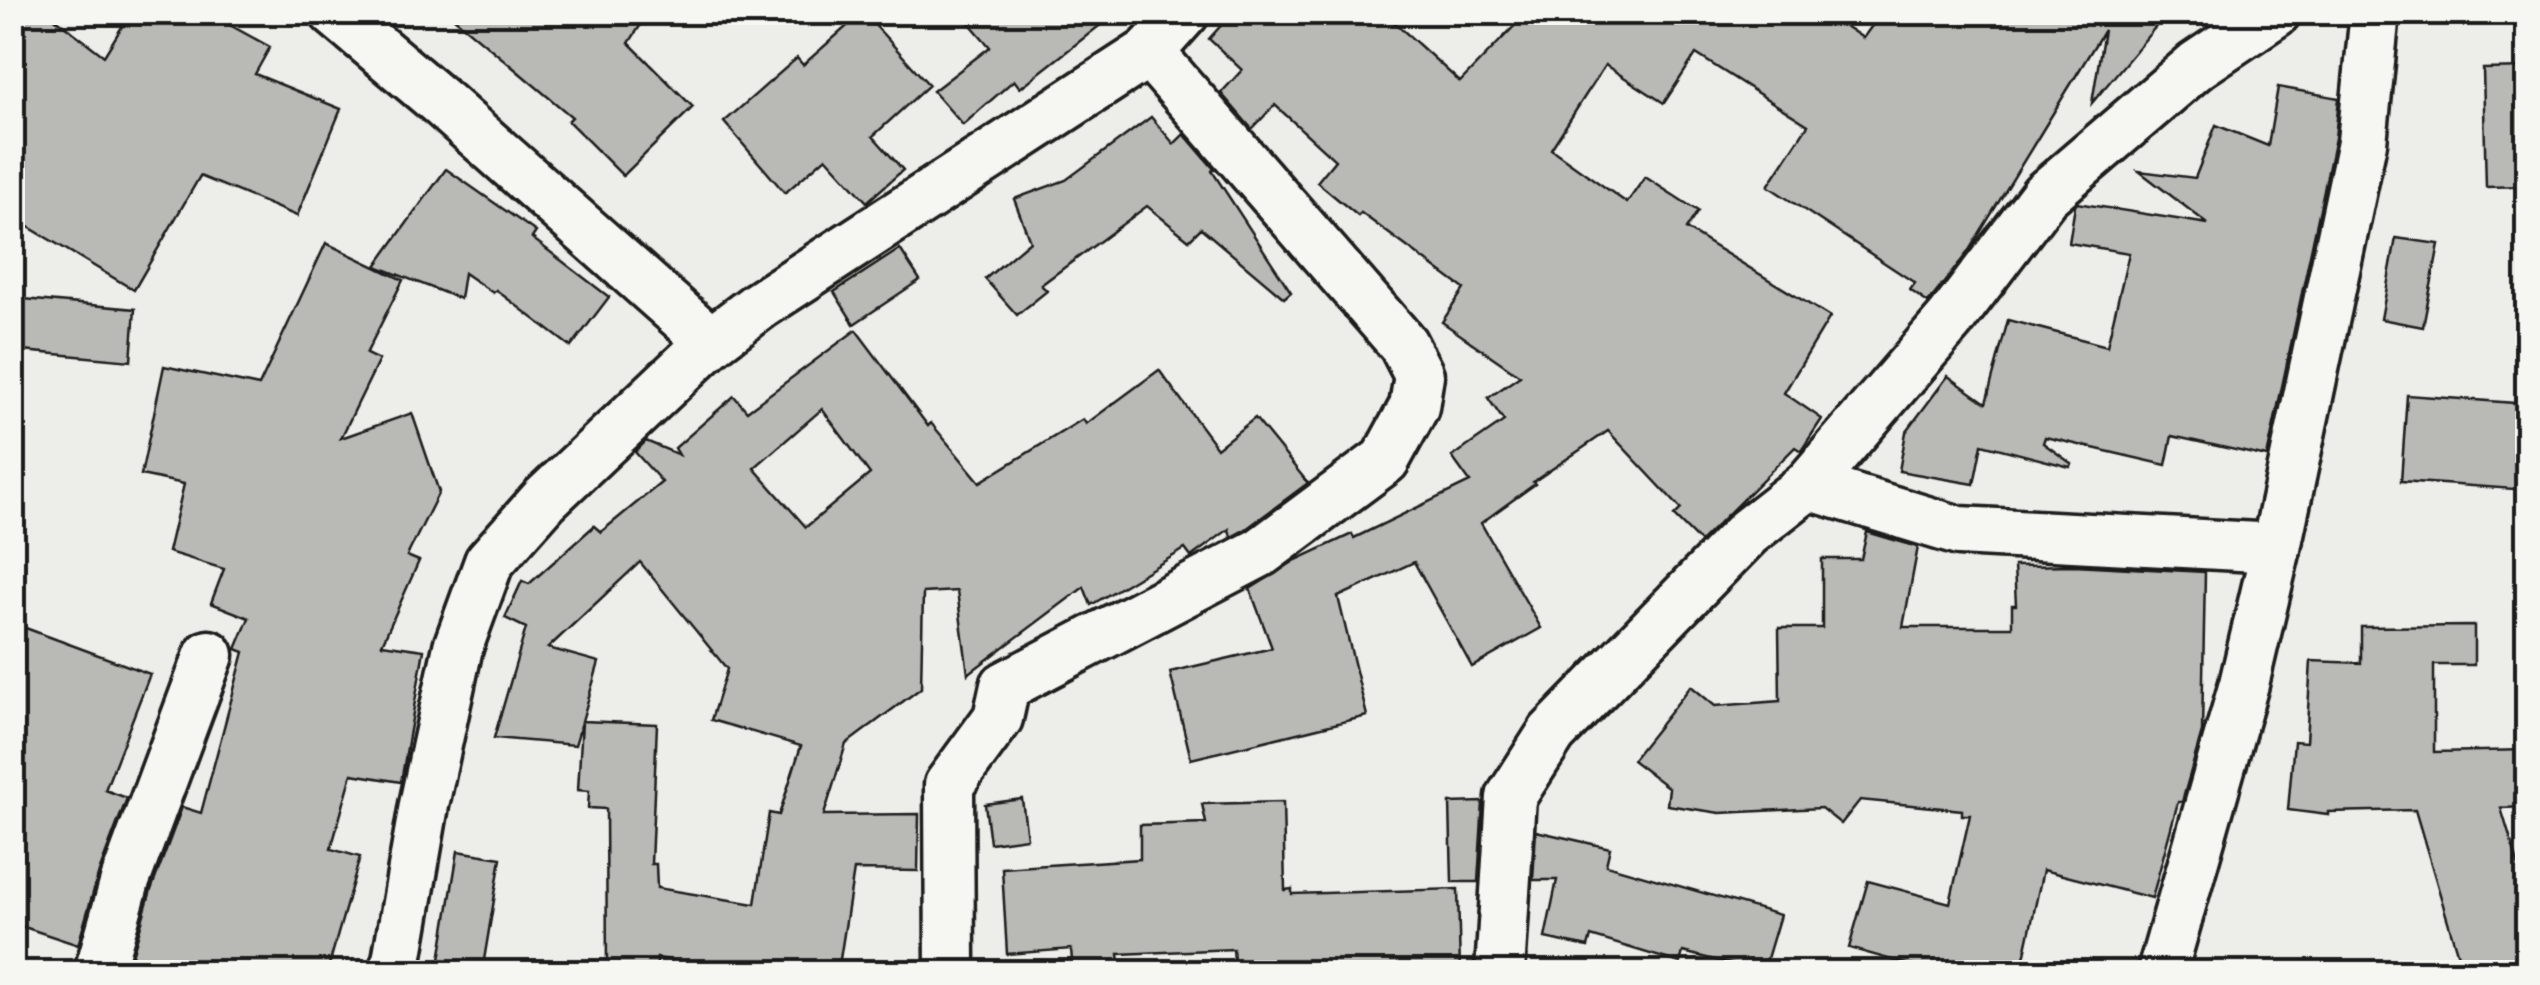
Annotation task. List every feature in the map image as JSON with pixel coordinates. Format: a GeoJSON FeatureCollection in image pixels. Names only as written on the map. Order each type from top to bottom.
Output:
{"type":"FeatureCollection","features":[{"type":"Feature","properties":{"kind":"street"},"geometry":{"type":"LineString","coordinates":[[334,12],[711,342]]}},
{"type":"Feature","properties":{"kind":"street"},"geometry":{"type":"LineString","coordinates":[[395,972],[424,805],[458,647],[489,562],[545,499],[711,342],[760,305],[1148,52],[1185,12]]}},
{"type":"Feature","properties":{"kind":"street"},"geometry":{"type":"LineString","coordinates":[[1500,972],[1511,797],[1552,732],[1748,532],[1808,484],[1950,320],[2046,195],[2196,65],[2276,12]]}},
{"type":"Feature","properties":{"kind":"street"},"geometry":{"type":"LineString","coordinates":[[2162,972],[2244,684],[2276,548],[2362,142],[2375,12]]}},
{"type":"Feature","properties":{"kind":"street"},"geometry":{"type":"LineString","coordinates":[[950,972],[949,784],[998,718],[1005,686],[1261,552],[1384,460],[1414,407],[1420,374],[1403,344],[1148,52]]}},
{"type":"Feature","properties":{"kind":"street"},"geometry":{"type":"LineString","coordinates":[[1808,484],[1959,530],[2276,548]]}},
{"type":"Feature","properties":{"kind":"street"},"geometry":{"type":"LineString","coordinates":[[99,972],[125,881],[209,655]]}},
{"type":"Feature","properties":{"kind":"building"},"geometry":{"type":"Polygon","coordinates":[[[12,12],[47,12],[104,56],[131,12],[206,12],[270,47],[255,74],[341,109],[297,216],[200,176],[134,290],[12,217],[12,12]]]}},
{"type":"Feature","properties":{"kind":"building"},"geometry":{"type":"Polygon","coordinates":[[[447,12],[649,12],[629,43],[693,107],[623,176],[568,121],[572,117],[447,12]]]}},
{"type":"Feature","properties":{"kind":"building"},"geometry":{"type":"Polygon","coordinates":[[[863,12],[929,85],[873,136],[903,170],[867,202],[826,157],[785,193],[724,122],[797,58],[803,65],[863,12]]]}},
{"type":"Feature","properties":{"kind":"building"},"geometry":{"type":"Polygon","coordinates":[[[960,12],[1117,12],[1020,88],[1014,80],[963,125],[933,91],[990,47],[960,12]]]}},
{"type":"Feature","properties":{"kind":"building"},"geometry":{"type":"Polygon","coordinates":[[[1233,12],[1383,12],[1460,82],[1528,12],[1824,12],[1863,38],[1882,12],[2168,12],[2092,103],[2104,30],[1968,252],[1928,303],[1910,290],[1915,283],[1768,186],[1808,125],[1696,54],[1664,103],[1605,65],[1551,149],[1627,203],[1645,177],[1698,211],[1686,229],[1830,317],[1784,393],[1822,419],[1801,451],[1795,447],[1700,542],[1674,516],[1681,509],[1608,431],[1481,523],[1541,628],[1472,667],[1414,562],[1338,597],[1367,716],[1191,759],[1170,672],[1272,648],[1250,589],[1296,560],[1352,534],[1354,538],[1470,482],[1452,457],[1504,421],[1488,398],[1520,376],[1442,322],[1464,289],[1361,213],[1358,216],[1317,182],[1335,160],[1275,105],[1252,129],[1221,93],[1242,70],[1209,39],[1233,12]]]}},
{"type":"Feature","properties":{"kind":"building"},"geometry":{"type":"Polygon","coordinates":[[[2528,68],[2528,186],[2486,187],[2483,69],[2528,68]]]}},
{"type":"Feature","properties":{"kind":"building"},"geometry":{"type":"Polygon","coordinates":[[[2278,87],[2339,98],[2335,138],[2267,457],[2172,436],[2166,465],[2045,437],[2043,443],[2072,464],[2070,467],[1982,444],[1974,484],[1899,471],[1906,432],[1948,376],[1986,403],[2008,320],[2107,346],[2129,253],[2069,243],[2077,203],[2208,224],[2139,171],[2195,178],[2216,125],[2268,146],[2278,87]]]}},
{"type":"Feature","properties":{"kind":"building"},"geometry":{"type":"Polygon","coordinates":[[[1151,117],[1174,144],[1184,134],[1214,169],[1291,292],[1284,298],[1201,228],[1189,240],[1147,206],[1041,285],[1047,291],[1017,315],[985,279],[1030,241],[1014,199],[1066,180],[1151,117]]]}},
{"type":"Feature","properties":{"kind":"building"},"geometry":{"type":"Polygon","coordinates":[[[446,169],[536,232],[532,238],[609,297],[571,347],[496,290],[493,293],[464,273],[460,299],[376,266],[446,169]]]}},
{"type":"Feature","properties":{"kind":"building"},"geometry":{"type":"Polygon","coordinates":[[[2396,238],[2439,244],[2423,327],[2381,319],[2396,238]]]}},
{"type":"Feature","properties":{"kind":"building"},"geometry":{"type":"Polygon","coordinates":[[[326,243],[403,280],[366,354],[379,360],[341,438],[412,413],[439,492],[407,556],[419,561],[382,644],[424,650],[401,782],[352,774],[331,849],[360,857],[327,972],[136,972],[137,966],[130,963],[151,890],[182,807],[201,813],[244,652],[236,649],[249,618],[211,603],[224,569],[168,552],[184,484],[141,475],[164,366],[259,386],[326,243]]]}},
{"type":"Feature","properties":{"kind":"building"},"geometry":{"type":"Polygon","coordinates":[[[900,249],[920,280],[854,324],[834,292],[900,249]]]}},
{"type":"Feature","properties":{"kind":"building"},"geometry":{"type":"Polygon","coordinates":[[[12,298],[135,309],[131,361],[12,350],[12,298]]]}},
{"type":"Feature","properties":{"kind":"building"},"geometry":{"type":"Polygon","coordinates":[[[856,330],[928,426],[931,423],[980,482],[1083,419],[1086,424],[1159,370],[1217,448],[1255,418],[1308,483],[1246,529],[1231,537],[1229,529],[1191,557],[1185,549],[1091,605],[1084,587],[968,674],[957,591],[923,593],[921,688],[846,744],[824,815],[919,814],[918,871],[854,870],[838,972],[747,972],[657,958],[657,972],[607,972],[606,809],[588,808],[589,791],[578,790],[582,722],[575,745],[494,738],[526,628],[505,618],[522,581],[529,584],[594,526],[601,532],[662,482],[635,452],[646,441],[679,455],[675,448],[734,396],[747,411],[856,330]],[[822,409],[754,468],[806,527],[870,474],[822,409]],[[640,562],[548,648],[599,662],[582,721],[657,724],[651,864],[656,864],[657,888],[755,904],[769,813],[779,815],[801,746],[711,720],[727,669],[640,562]]]}},
{"type":"Feature","properties":{"kind":"building"},"geometry":{"type":"Polygon","coordinates":[[[2407,395],[2528,404],[2528,490],[2401,481],[2407,395]]]}},
{"type":"Feature","properties":{"kind":"building"},"geometry":{"type":"Polygon","coordinates":[[[1867,532],[1918,547],[1903,627],[2012,627],[2012,605],[2016,605],[2014,566],[2205,572],[2202,732],[2152,898],[2043,870],[2021,972],[1935,972],[1849,948],[1868,881],[1950,903],[1970,815],[1962,815],[1962,810],[1860,800],[1841,824],[1821,808],[1720,813],[1667,805],[1669,788],[1632,760],[1691,686],[1715,706],[1780,701],[1779,628],[1822,628],[1822,559],[1861,559],[1867,532]]]}},
{"type":"Feature","properties":{"kind":"building"},"geometry":{"type":"Polygon","coordinates":[[[12,623],[150,674],[105,790],[127,798],[99,872],[78,945],[12,923],[12,623]]]}},
{"type":"Feature","properties":{"kind":"building"},"geometry":{"type":"Polygon","coordinates":[[[2474,626],[2474,665],[2434,665],[2434,752],[2528,750],[2528,807],[2501,808],[2528,897],[2528,972],[2463,972],[2415,810],[2328,815],[2288,810],[2294,741],[2306,742],[2311,661],[2361,663],[2361,627],[2474,626]]]}},
{"type":"Feature","properties":{"kind":"building"},"geometry":{"type":"Polygon","coordinates":[[[1022,799],[1027,838],[990,843],[985,804],[1022,799]]]}},
{"type":"Feature","properties":{"kind":"building"},"geometry":{"type":"Polygon","coordinates":[[[1283,802],[1285,890],[1292,889],[1292,894],[1458,889],[1460,972],[1235,972],[1233,949],[1119,954],[1121,972],[1073,972],[1071,949],[1007,954],[1002,868],[1140,859],[1140,825],[1206,823],[1202,804],[1283,802]]]}},
{"type":"Feature","properties":{"kind":"building"},"geometry":{"type":"Polygon","coordinates":[[[1483,802],[1478,882],[1452,882],[1450,803],[1483,802]]]}},
{"type":"Feature","properties":{"kind":"building"},"geometry":{"type":"Polygon","coordinates":[[[1536,831],[1610,848],[1606,865],[1780,915],[1763,972],[1683,952],[1680,963],[1591,936],[1588,947],[1545,938],[1557,880],[1533,880],[1536,831]]]}},
{"type":"Feature","properties":{"kind":"building"},"geometry":{"type":"Polygon","coordinates":[[[458,851],[501,858],[482,972],[438,972],[458,851]]]}}]}
